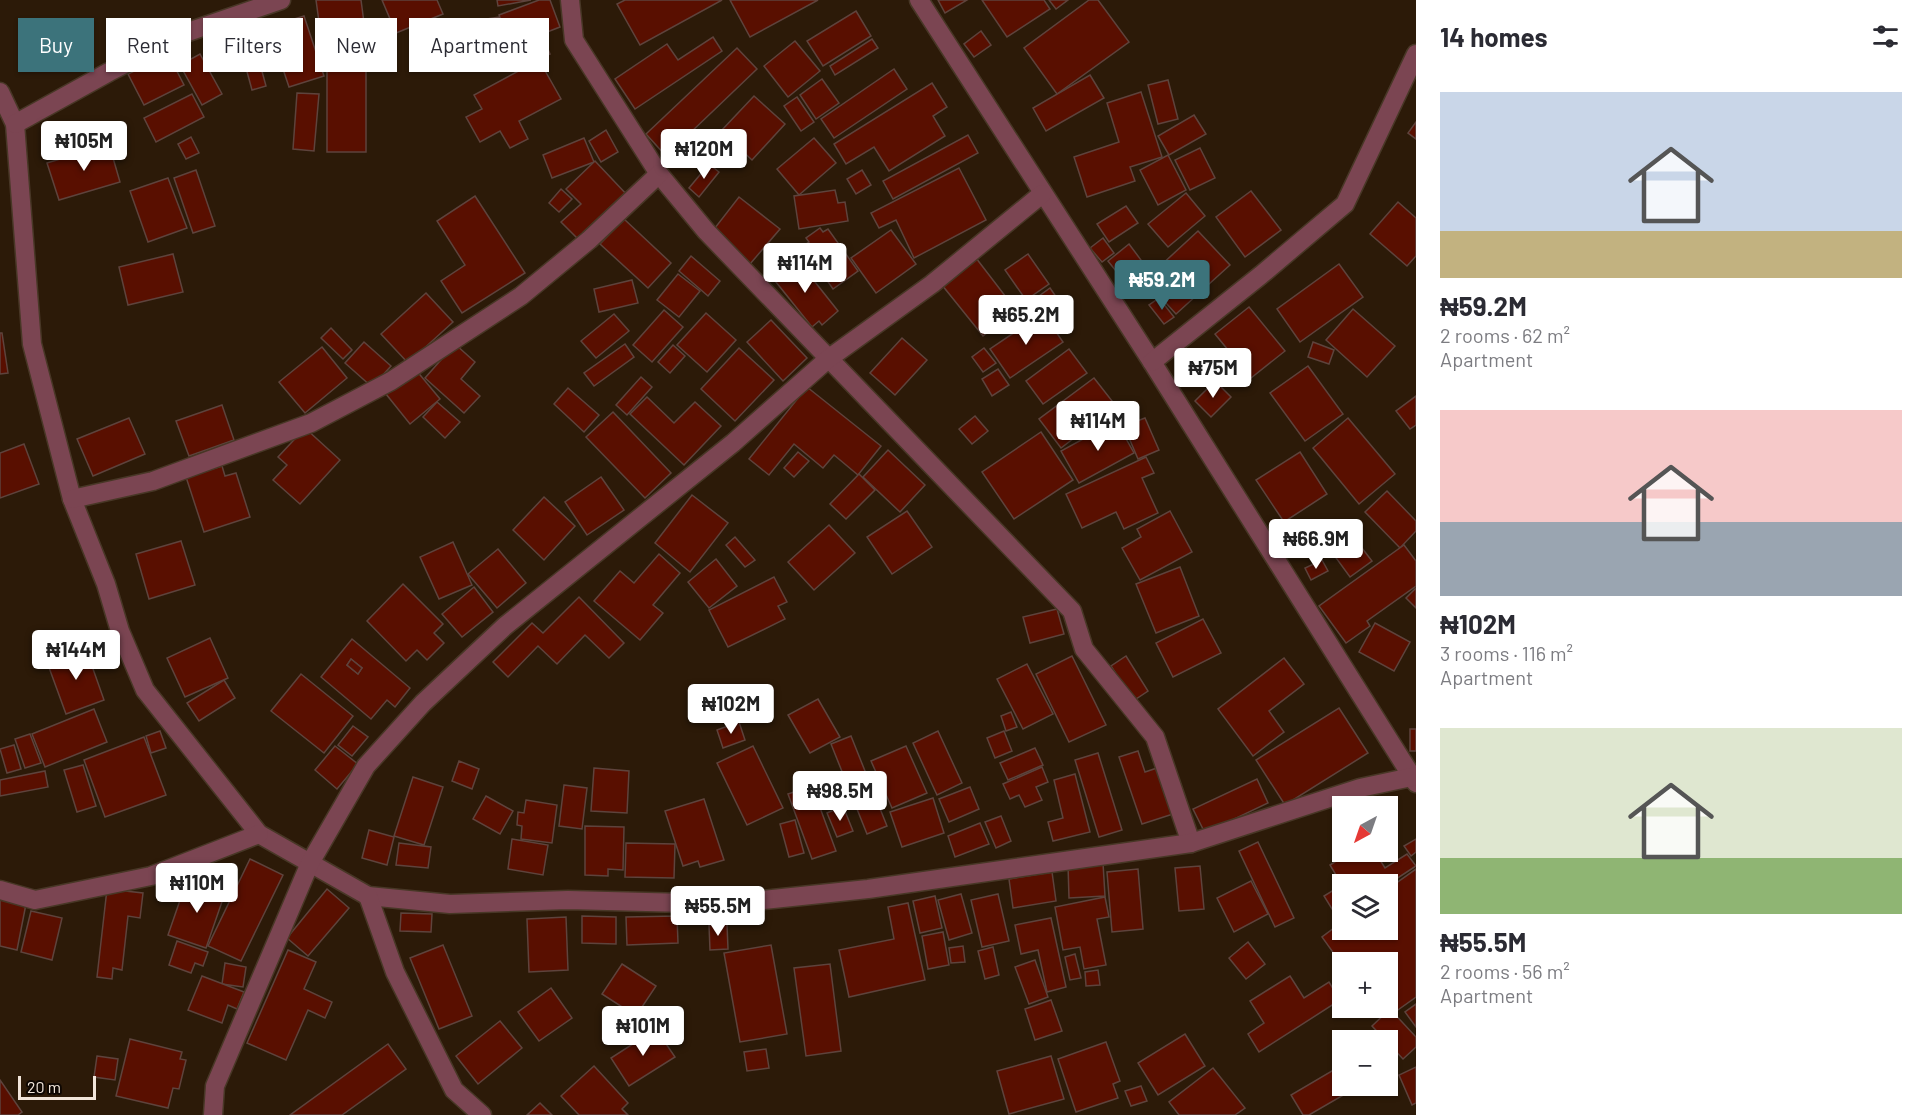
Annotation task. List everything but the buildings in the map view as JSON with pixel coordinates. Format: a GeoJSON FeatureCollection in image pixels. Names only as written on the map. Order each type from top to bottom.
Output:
{"type":"FeatureCollection","features":[{"type":"Feature","properties":{"kind":"street"},"geometry":{"type":"LineString","coordinates":[[15,124],[185,33],[281,0]]}},
{"type":"Feature","properties":{"kind":"street"},"geometry":{"type":"LineString","coordinates":[[570,0],[574,40],[659,174],[706,231],[1072,611],[1084,649],[1155,737],[1191,843]]}},
{"type":"Feature","properties":{"kind":"street"},"geometry":{"type":"LineString","coordinates":[[0,92],[15,124],[32,344],[72,499],[106,584],[120,631],[145,690],[259,834],[368,896],[450,904],[568,900],[725,904],[868,889],[1191,843],[1360,788],[1415,779],[1152,362],[919,0]]}},
{"type":"Feature","properties":{"kind":"street"},"geometry":{"type":"LineString","coordinates":[[1152,362],[1261,275],[1344,204],[1416,54]]}},
{"type":"Feature","properties":{"kind":"street"},"geometry":{"type":"LineString","coordinates":[[72,499],[153,481],[311,423],[392,381],[520,296],[589,240],[659,174]]}},
{"type":"Feature","properties":{"kind":"street"},"geometry":{"type":"LineString","coordinates":[[213,1115],[215,1086],[310,863],[366,766],[423,703],[505,626],[733,443],[828,359],[932,284],[1042,194]]}},
{"type":"Feature","properties":{"kind":"street"},"geometry":{"type":"LineString","coordinates":[[0,890],[35,900],[150,876],[259,834]]}},
{"type":"Feature","properties":{"kind":"street"},"geometry":{"type":"LineString","coordinates":[[368,896],[395,972],[454,1090],[482,1115]]}}]}
